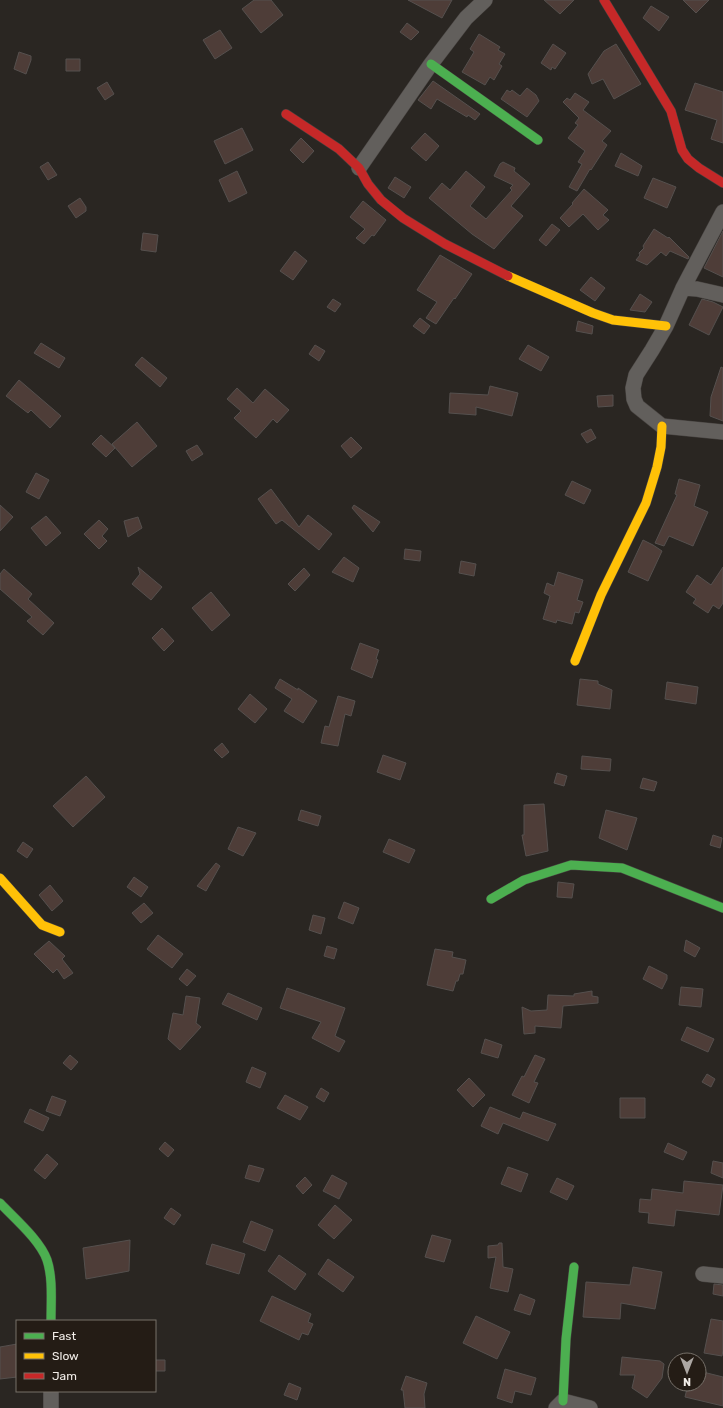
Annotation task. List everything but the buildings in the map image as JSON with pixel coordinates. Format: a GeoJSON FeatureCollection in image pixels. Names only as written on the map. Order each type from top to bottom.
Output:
{"type":"FeatureCollection","features":[{"type":"Feature","properties":{"kind":"street"},"geometry":{"type":"LineString","coordinates":[[359,168],[431,64],[466,18],[485,0]]}},
{"type":"Feature","properties":{"kind":"street"},"geometry":{"type":"LineString","coordinates":[[604,0],[671,111],[682,150],[688,159],[699,168],[723,183]]}},
{"type":"Feature","properties":{"kind":"street"},"geometry":{"type":"LineString","coordinates":[[431,64],[538,140]]}},
{"type":"Feature","properties":{"kind":"street"},"geometry":{"type":"LineString","coordinates":[[286,114],[339,149],[359,168],[368,184],[381,200],[403,218],[459,251],[508,276],[593,313],[613,320],[666,326]]}},
{"type":"Feature","properties":{"kind":"street"},"geometry":{"type":"LineString","coordinates":[[723,212],[683,288],[666,326],[636,375],[633,388],[634,399],[637,406],[662,426],[723,432]]}},
{"type":"Feature","properties":{"kind":"street"},"geometry":{"type":"LineString","coordinates":[[683,288],[697,289],[723,295]]}},
{"type":"Feature","properties":{"kind":"street"},"geometry":{"type":"LineString","coordinates":[[575,661],[584,636],[611,575],[639,521],[650,493],[662,443],[662,426]]}},
{"type":"Feature","properties":{"kind":"street"},"geometry":{"type":"LineString","coordinates":[[491,899],[524,880],[571,865],[622,868],[723,908]]}},
{"type":"Feature","properties":{"kind":"street"},"geometry":{"type":"LineString","coordinates":[[0,878],[42,925],[60,932]]}},
{"type":"Feature","properties":{"kind":"street"},"geometry":{"type":"LineString","coordinates":[[0,1203],[41,1247],[50,1274],[51,1320]]}},
{"type":"Feature","properties":{"kind":"street"},"geometry":{"type":"LineString","coordinates":[[574,1267],[560,1405],[590,1408]]}},
{"type":"Feature","properties":{"kind":"street"},"geometry":{"type":"LineString","coordinates":[[703,1274],[723,1276]]}},
{"type":"Feature","properties":{"kind":"street"},"geometry":{"type":"LineString","coordinates":[[51,1392],[51,1408]]}},
{"type":"Feature","properties":{"kind":"traffic: fast"},"geometry":{"type":"LineString","coordinates":[[431,64],[538,140]]}},
{"type":"Feature","properties":{"kind":"traffic: fast"},"geometry":{"type":"LineString","coordinates":[[491,899],[524,880],[571,865],[622,868],[723,908]]}},
{"type":"Feature","properties":{"kind":"traffic: fast"},"geometry":{"type":"LineString","coordinates":[[0,1203],[33,1237],[44,1252],[49,1267],[51,1282],[51,1320]]}},
{"type":"Feature","properties":{"kind":"traffic: fast"},"geometry":{"type":"LineString","coordinates":[[563,1401],[566,1339],[574,1267]]}},
{"type":"Feature","properties":{"kind":"traffic: slow"},"geometry":{"type":"LineString","coordinates":[[508,276],[593,313],[613,320],[666,326]]}},
{"type":"Feature","properties":{"kind":"traffic: slow"},"geometry":{"type":"LineString","coordinates":[[575,661],[601,595],[646,503],[657,467],[661,447],[662,426]]}},
{"type":"Feature","properties":{"kind":"traffic: slow"},"geometry":{"type":"LineString","coordinates":[[0,878],[42,925],[60,932]]}},
{"type":"Feature","properties":{"kind":"traffic: jam"},"geometry":{"type":"LineString","coordinates":[[604,0],[671,111],[682,150],[688,159],[699,168],[723,183]]}},
{"type":"Feature","properties":{"kind":"traffic: jam"},"geometry":{"type":"LineString","coordinates":[[286,114],[339,149],[359,168],[368,184],[381,200],[403,218],[445,244],[508,276]]}}]}
